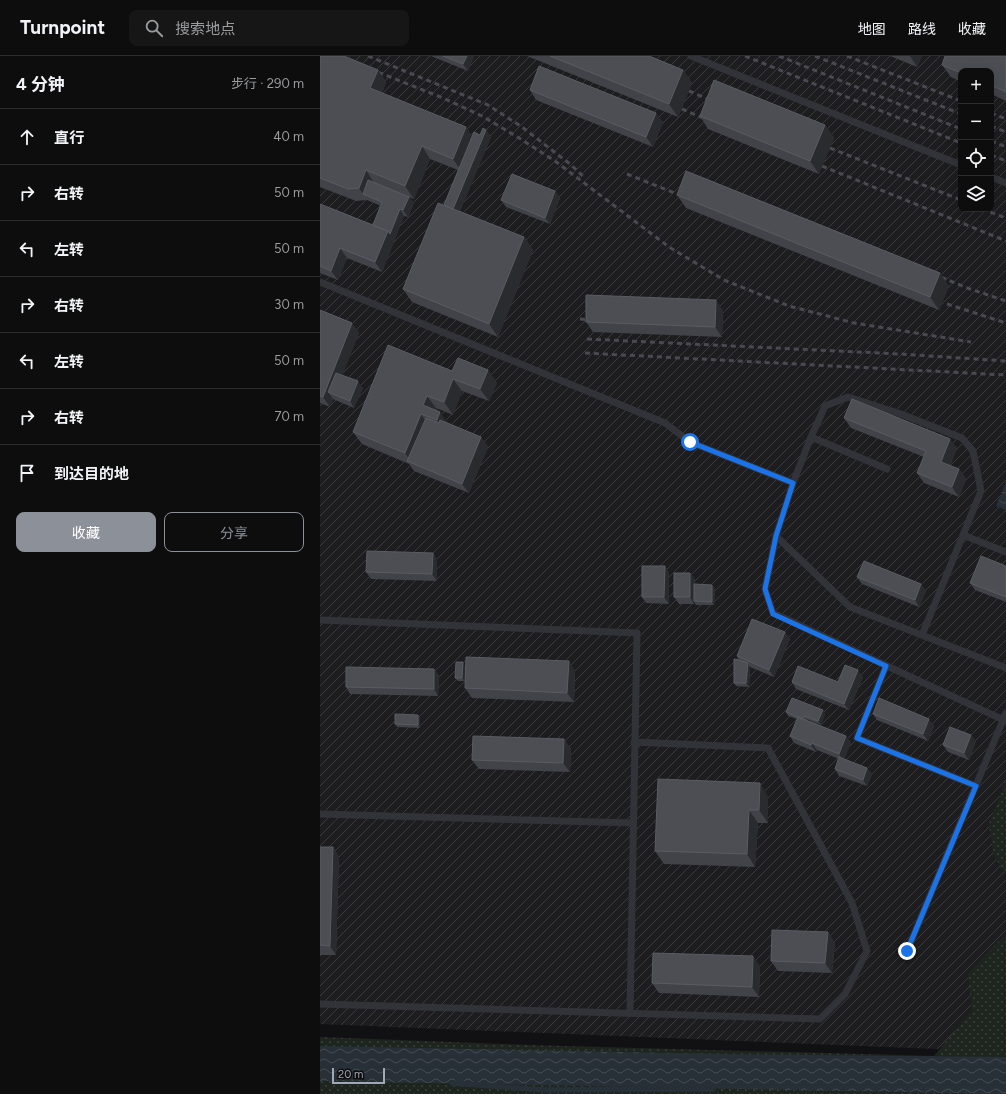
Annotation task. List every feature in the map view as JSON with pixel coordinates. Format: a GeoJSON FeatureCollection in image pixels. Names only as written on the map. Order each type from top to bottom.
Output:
{"type":"FeatureCollection","features":[{"type":"Feature","properties":{"kind":"lane"},"geometry":{"type":"LineString","coordinates":[[691,56],[958,164]]}},
{"type":"Feature","properties":{"kind":"lane"},"geometry":{"type":"LineString","coordinates":[[994,178],[1006,183]]}},
{"type":"Feature","properties":{"kind":"lane"},"geometry":{"type":"LineString","coordinates":[[320,282],[665,423],[690,442],[793,483]]}},
{"type":"Feature","properties":{"kind":"lane"},"geometry":{"type":"LineString","coordinates":[[907,951],[1005,718],[886,666],[773,614],[765,589],[776,536],[793,483],[811,436],[825,406],[848,397],[901,414],[962,438],[973,451],[981,491],[922,635]]}},
{"type":"Feature","properties":{"kind":"lane"},"geometry":{"type":"LineString","coordinates":[[811,436],[887,469]]}},
{"type":"Feature","properties":{"kind":"lane"},"geometry":{"type":"LineString","coordinates":[[962,535],[1006,552]]}},
{"type":"Feature","properties":{"kind":"lane"},"geometry":{"type":"LineString","coordinates":[[776,536],[850,607],[1006,668]]}},
{"type":"Feature","properties":{"kind":"lane"},"geometry":{"type":"LineString","coordinates":[[320,620],[637,633],[630,1013]]}},
{"type":"Feature","properties":{"kind":"lane"},"geometry":{"type":"LineString","coordinates":[[886,666],[857,738],[976,786]]}},
{"type":"Feature","properties":{"kind":"lane"},"geometry":{"type":"LineString","coordinates":[[320,1004],[820,1019],[845,994],[867,951],[852,903],[768,748],[634,742]]}},
{"type":"Feature","properties":{"kind":"lane"},"geometry":{"type":"LineString","coordinates":[[320,814],[633,823]]}},
{"type":"Feature","properties":{"kind":"shaded area"},"geometry":{"type":"Polygon","coordinates":[[[320,56],[1006,56],[1006,994],[938,1049],[320,1024],[320,56]]]}},
{"type":"Feature","properties":{"kind":"shaded area"},"geometry":{"type":"Polygon","coordinates":[[[1006,781],[1006,874],[994,856],[989,824],[1006,781]]]}},
{"type":"Feature","properties":{"kind":"shaded area"},"geometry":{"type":"Polygon","coordinates":[[[1006,937],[1006,1094],[320,1094],[320,1037],[528,1045],[934,1056],[972,1011],[968,974],[1000,940],[1006,937]]]}},
{"type":"Feature","properties":{"kind":"water"},"geometry":{"type":"Polygon","coordinates":[[[1006,482],[1006,510],[996,506],[1006,482]]]}},
{"type":"Feature","properties":{"kind":"water"},"geometry":{"type":"Polygon","coordinates":[[[320,1046],[724,1054],[1006,1057],[1006,1094],[320,1081],[320,1046]]]}},
{"type":"Feature","properties":{"kind":"building"},"geometry":{"type":"Polygon","coordinates":[[[320,56],[344,56],[378,70],[370,88],[466,127],[453,159],[422,146],[405,186],[366,170],[359,188],[348,189],[320,178],[320,56]]]}},
{"type":"Feature","properties":{"kind":"building"},"geometry":{"type":"Polygon","coordinates":[[[443,56],[467,56],[463,64],[443,56]]]}},
{"type":"Feature","properties":{"kind":"building"},"geometry":{"type":"Polygon","coordinates":[[[550,56],[649,56],[683,70],[669,104],[550,56]]]}},
{"type":"Feature","properties":{"kind":"building"},"geometry":{"type":"Polygon","coordinates":[[[945,56],[1006,56],[1006,92],[994,86],[994,68],[958,68],[958,72],[942,65],[945,56]]]}},
{"type":"Feature","properties":{"kind":"building"},"geometry":{"type":"Polygon","coordinates":[[[539,66],[656,113],[646,137],[530,90],[539,66]]]}},
{"type":"Feature","properties":{"kind":"building"},"geometry":{"type":"Polygon","coordinates":[[[714,80],[825,125],[810,161],[700,116],[714,80]]]}},
{"type":"Feature","properties":{"kind":"building"},"geometry":{"type":"Polygon","coordinates":[[[483,128],[486,130],[453,209],[444,205],[474,132],[480,135],[483,128]]]}},
{"type":"Feature","properties":{"kind":"building"},"geometry":{"type":"Polygon","coordinates":[[[686,171],[940,273],[930,297],[677,195],[686,171]]]}},
{"type":"Feature","properties":{"kind":"building"},"geometry":{"type":"Polygon","coordinates":[[[512,174],[555,191],[545,218],[501,200],[512,174]]]}},
{"type":"Feature","properties":{"kind":"building"},"geometry":{"type":"Polygon","coordinates":[[[368,180],[409,197],[403,210],[400,209],[390,234],[388,231],[373,225],[382,202],[363,194],[368,180]]]}},
{"type":"Feature","properties":{"kind":"building"},"geometry":{"type":"Polygon","coordinates":[[[438,203],[524,237],[489,324],[403,289],[438,203]]]}},
{"type":"Feature","properties":{"kind":"building"},"geometry":{"type":"Polygon","coordinates":[[[320,204],[388,231],[375,262],[340,248],[331,271],[320,266],[320,204]]]}},
{"type":"Feature","properties":{"kind":"building"},"geometry":{"type":"Polygon","coordinates":[[[586,295],[716,300],[715,327],[586,322],[586,295]]]}},
{"type":"Feature","properties":{"kind":"building"},"geometry":{"type":"Polygon","coordinates":[[[320,310],[352,323],[323,397],[320,396],[320,310]]]}},
{"type":"Feature","properties":{"kind":"building"},"geometry":{"type":"Polygon","coordinates":[[[388,345],[452,371],[458,358],[488,370],[480,389],[453,379],[444,402],[427,396],[423,405],[440,412],[437,420],[421,414],[405,453],[353,432],[388,345]]]}},
{"type":"Feature","properties":{"kind":"building"},"geometry":{"type":"Polygon","coordinates":[[[336,373],[358,381],[350,401],[328,392],[336,373]]]}},
{"type":"Feature","properties":{"kind":"building"},"geometry":{"type":"Polygon","coordinates":[[[852,399],[950,439],[941,462],[959,469],[952,487],[917,473],[926,451],[844,418],[852,399]]]}},
{"type":"Feature","properties":{"kind":"building"},"geometry":{"type":"Polygon","coordinates":[[[426,418],[439,423],[440,420],[481,437],[462,484],[407,461],[426,418]]]}},
{"type":"Feature","properties":{"kind":"building"},"geometry":{"type":"Polygon","coordinates":[[[367,551],[433,553],[432,574],[366,572],[367,551]]]}},
{"type":"Feature","properties":{"kind":"building"},"geometry":{"type":"Polygon","coordinates":[[[981,556],[1006,566],[1006,597],[970,583],[981,556]]]}},
{"type":"Feature","properties":{"kind":"building"},"geometry":{"type":"Polygon","coordinates":[[[864,561],[921,584],[915,600],[857,577],[864,561]]]}},
{"type":"Feature","properties":{"kind":"building"},"geometry":{"type":"Polygon","coordinates":[[[642,566],[665,566],[664,597],[642,597],[642,566]]]}},
{"type":"Feature","properties":{"kind":"building"},"geometry":{"type":"Polygon","coordinates":[[[674,573],[690,573],[690,597],[674,597],[674,573]]]}},
{"type":"Feature","properties":{"kind":"building"},"geometry":{"type":"Polygon","coordinates":[[[694,584],[712,585],[712,602],[694,601],[694,584]]]}},
{"type":"Feature","properties":{"kind":"building"},"geometry":{"type":"Polygon","coordinates":[[[752,619],[785,632],[769,670],[737,656],[752,619]]]}},
{"type":"Feature","properties":{"kind":"building"},"geometry":{"type":"Polygon","coordinates":[[[466,657],[569,661],[567,693],[465,688],[466,657]]]}},
{"type":"Feature","properties":{"kind":"building"},"geometry":{"type":"Polygon","coordinates":[[[734,659],[748,663],[746,683],[734,683],[734,659]]]}},
{"type":"Feature","properties":{"kind":"building"},"geometry":{"type":"Polygon","coordinates":[[[456,662],[463,662],[462,678],[455,678],[456,662]]]}},
{"type":"Feature","properties":{"kind":"building"},"geometry":{"type":"Polygon","coordinates":[[[845,665],[858,670],[844,704],[792,682],[798,666],[838,682],[845,665]]]}},
{"type":"Feature","properties":{"kind":"building"},"geometry":{"type":"Polygon","coordinates":[[[346,667],[434,669],[434,689],[346,687],[346,667]]]}},
{"type":"Feature","properties":{"kind":"building"},"geometry":{"type":"Polygon","coordinates":[[[792,698],[823,710],[818,721],[804,716],[802,719],[786,712],[792,698]]]}},
{"type":"Feature","properties":{"kind":"building"},"geometry":{"type":"Polygon","coordinates":[[[879,698],[929,719],[923,734],[873,714],[879,698]]]}},
{"type":"Feature","properties":{"kind":"building"},"geometry":{"type":"Polygon","coordinates":[[[395,714],[418,715],[418,725],[395,724],[395,714]]]}},
{"type":"Feature","properties":{"kind":"building"},"geometry":{"type":"Polygon","coordinates":[[[798,717],[846,736],[839,754],[812,743],[811,745],[790,736],[798,717]]]}},
{"type":"Feature","properties":{"kind":"building"},"geometry":{"type":"Polygon","coordinates":[[[950,727],[971,735],[964,753],[943,745],[950,727]]]}},
{"type":"Feature","properties":{"kind":"building"},"geometry":{"type":"Polygon","coordinates":[[[473,736],[564,739],[563,763],[472,760],[473,736]]]}},
{"type":"Feature","properties":{"kind":"building"},"geometry":{"type":"Polygon","coordinates":[[[839,757],[867,768],[863,780],[835,769],[839,757]]]}},
{"type":"Feature","properties":{"kind":"building"},"geometry":{"type":"Polygon","coordinates":[[[658,779],[760,783],[759,810],[749,810],[747,854],[655,851],[658,779]]]}},
{"type":"Feature","properties":{"kind":"building"},"geometry":{"type":"Polygon","coordinates":[[[320,847],[333,847],[330,946],[320,945],[320,847]]]}},
{"type":"Feature","properties":{"kind":"building"},"geometry":{"type":"Polygon","coordinates":[[[772,930],[828,932],[825,963],[771,961],[772,930]]]}},
{"type":"Feature","properties":{"kind":"building"},"geometry":{"type":"Polygon","coordinates":[[[653,953],[753,956],[752,987],[652,983],[653,953]]]}},
{"type":"Feature","properties":{"kind":"waterway"},"geometry":{"type":"LineString","coordinates":[[452,1083],[543,1090],[713,1089]]}},
{"type":"Feature","properties":{"kind":"railway"},"geometry":{"type":"LineString","coordinates":[[368,56],[488,105],[522,127],[570,164],[585,178]]}},
{"type":"Feature","properties":{"kind":"railway"},"geometry":{"type":"LineString","coordinates":[[745,56],[958,142]]}},
{"type":"Feature","properties":{"kind":"railway"},"geometry":{"type":"LineString","coordinates":[[779,56],[958,128]]}},
{"type":"Feature","properties":{"kind":"railway"},"geometry":{"type":"LineString","coordinates":[[815,56],[958,113]]}},
{"type":"Feature","properties":{"kind":"railway"},"geometry":{"type":"LineString","coordinates":[[847,56],[958,100]]}},
{"type":"Feature","properties":{"kind":"railway"},"geometry":{"type":"LineString","coordinates":[[370,69],[443,98],[482,116],[519,138],[555,161],[669,247],[724,280],[789,306],[854,323],[971,342]]}},
{"type":"Feature","properties":{"kind":"railway"},"geometry":{"type":"LineString","coordinates":[[689,91],[717,103]]}},
{"type":"Feature","properties":{"kind":"railway"},"geometry":{"type":"LineString","coordinates":[[682,109],[710,121]]}},
{"type":"Feature","properties":{"kind":"railway"},"geometry":{"type":"LineString","coordinates":[[994,114],[1006,119]]}},
{"type":"Feature","properties":{"kind":"railway"},"geometry":{"type":"LineString","coordinates":[[994,127],[1006,132]]}},
{"type":"Feature","properties":{"kind":"railway"},"geometry":{"type":"LineString","coordinates":[[994,142],[1006,147]]}},
{"type":"Feature","properties":{"kind":"railway"},"geometry":{"type":"LineString","coordinates":[[830,148],[958,199]]}},
{"type":"Feature","properties":{"kind":"railway"},"geometry":{"type":"LineString","coordinates":[[994,156],[1006,161]]}},
{"type":"Feature","properties":{"kind":"railway"},"geometry":{"type":"LineString","coordinates":[[822,166],[1006,241]]}},
{"type":"Feature","properties":{"kind":"railway"},"geometry":{"type":"LineString","coordinates":[[627,174],[687,198]]}},
{"type":"Feature","properties":{"kind":"railway"},"geometry":{"type":"LineString","coordinates":[[990,212],[1006,218]]}},
{"type":"Feature","properties":{"kind":"railway"},"geometry":{"type":"LineString","coordinates":[[933,274],[970,289],[1006,301]]}},
{"type":"Feature","properties":{"kind":"railway"},"geometry":{"type":"LineString","coordinates":[[947,304],[1006,323]]}},
{"type":"Feature","properties":{"kind":"railway"},"geometry":{"type":"LineString","coordinates":[[580,319],[593,320]]}},
{"type":"Feature","properties":{"kind":"railway"},"geometry":{"type":"LineString","coordinates":[[587,339],[900,354],[1006,361]]}},
{"type":"Feature","properties":{"kind":"railway"},"geometry":{"type":"LineString","coordinates":[[585,353],[1006,375]]}},
{"type":"Feature","properties":{"kind":"route"},"geometry":{"type":"LineString","coordinates":[[690,442],[793,483],[776,536],[765,589],[773,614],[886,666],[857,738],[976,786],[907,951]]}}]}
